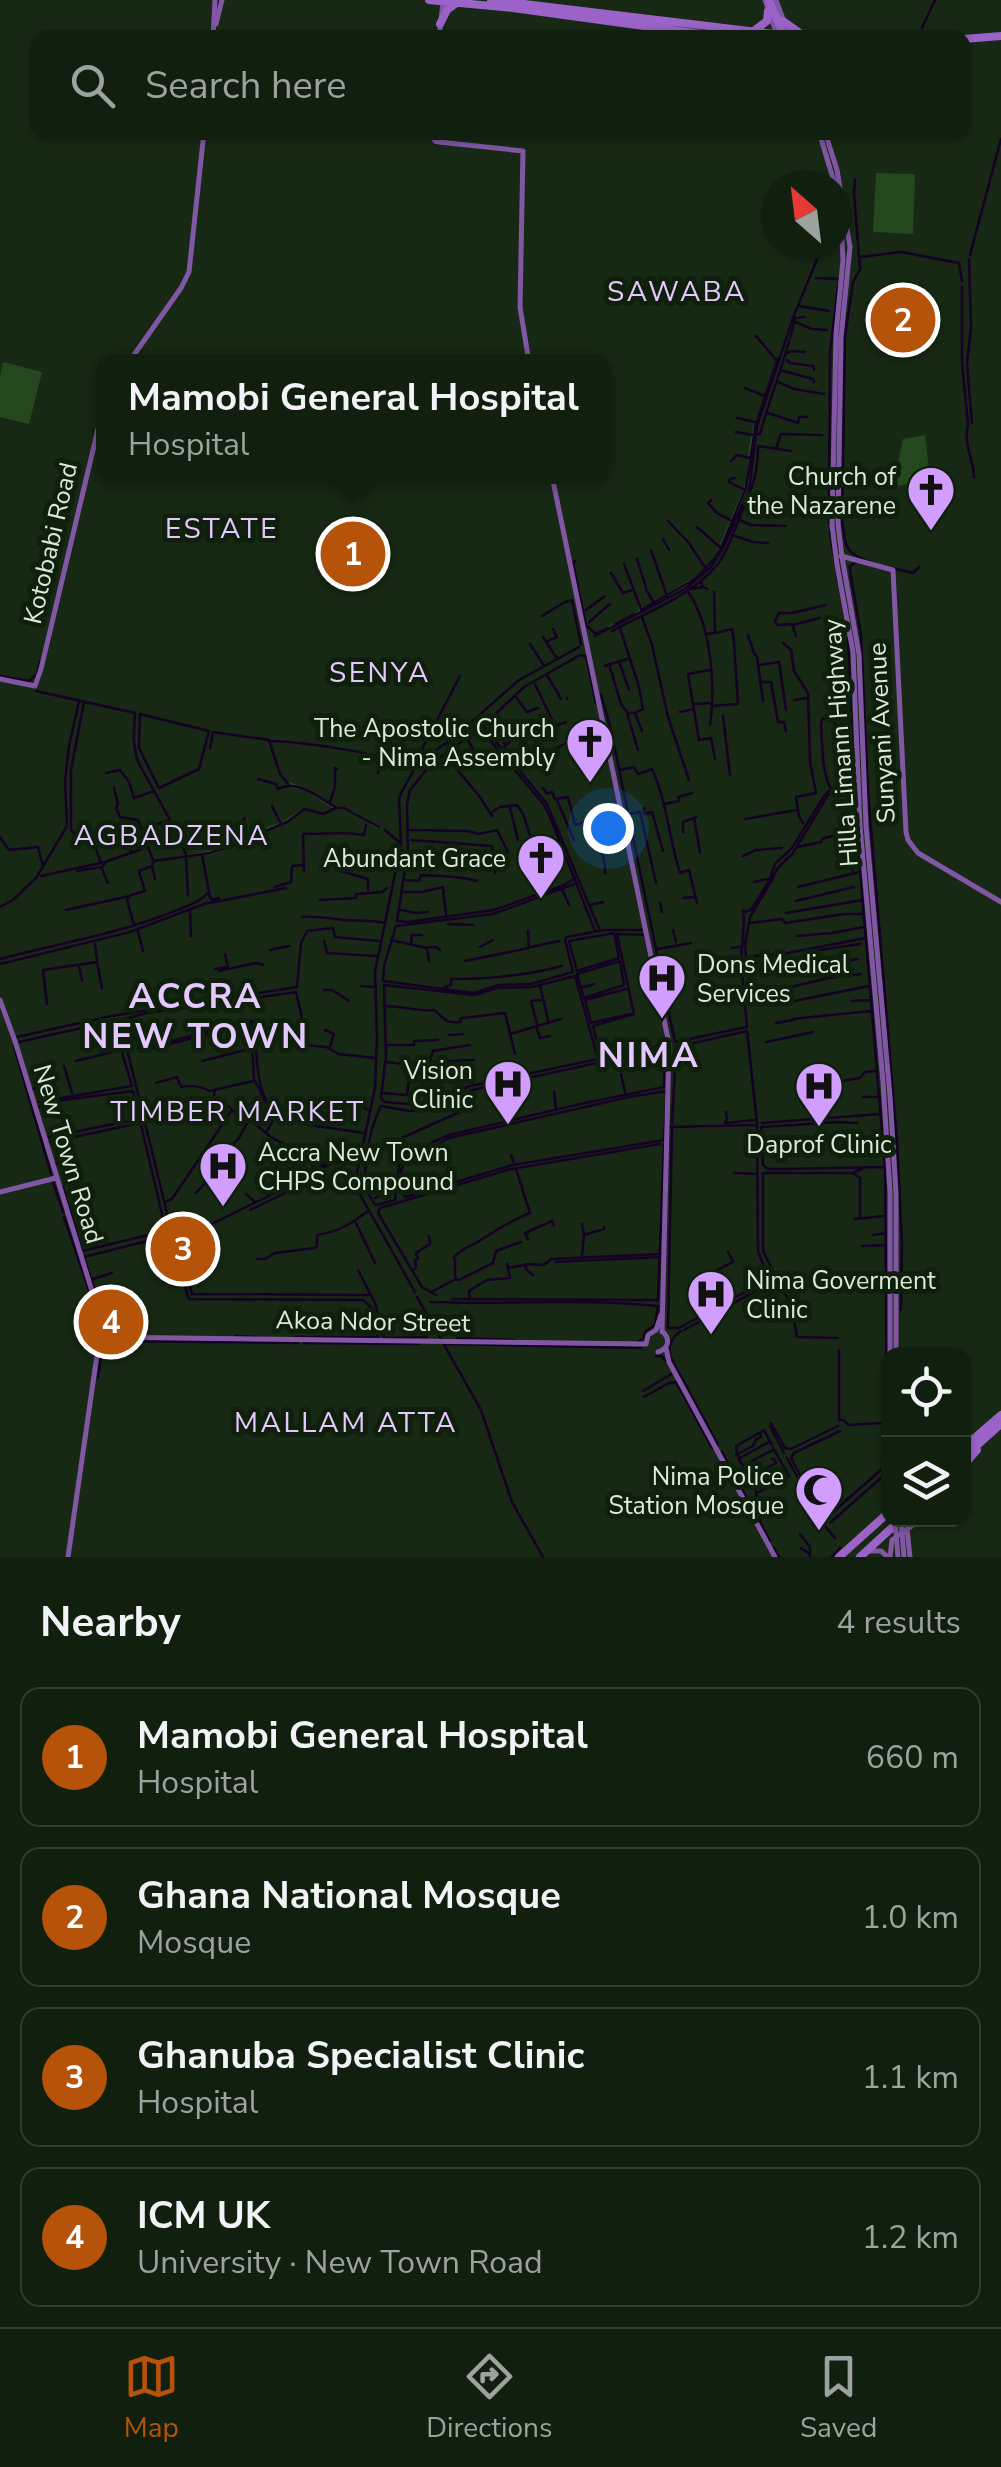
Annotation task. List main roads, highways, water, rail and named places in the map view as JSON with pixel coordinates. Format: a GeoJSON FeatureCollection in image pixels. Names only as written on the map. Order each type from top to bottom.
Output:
{"type":"FeatureCollection","features":[{"type":"Feature","properties":{"kind":"main road"},"geometry":{"type":"LineString","coordinates":[[428,0],[674,30]]}},
{"type":"Feature","properties":{"kind":"main road"},"geometry":{"type":"LineString","coordinates":[[428,0],[440,24],[449,7],[461,2]]}},
{"type":"Feature","properties":{"kind":"main road"},"geometry":{"type":"LineString","coordinates":[[491,0],[745,30]]}},
{"type":"Feature","properties":{"kind":"main road"},"geometry":{"type":"LineString","coordinates":[[770,0],[781,30]]}},
{"type":"Feature","properties":{"kind":"main road"},"geometry":{"type":"LineString","coordinates":[[755,30],[764,25],[768,11]]}},
{"type":"Feature","properties":{"kind":"main road"},"geometry":{"type":"LineString","coordinates":[[783,21],[796,30]]}},
{"type":"Feature","properties":{"kind":"main road"},"geometry":{"type":"LineString","coordinates":[[971,40],[1001,38]]}},
{"type":"Feature","properties":{"kind":"main road"},"geometry":{"type":"LineString","coordinates":[[971,1449],[1001,1415]]}},
{"type":"Feature","properties":{"kind":"main road"},"geometry":{"type":"LineString","coordinates":[[971,1442],[1001,1424]]}},
{"type":"Feature","properties":{"kind":"main road"},"geometry":{"type":"LineString","coordinates":[[971,1453],[979,1439]]}},
{"type":"Feature","properties":{"kind":"main road"},"geometry":{"type":"LineString","coordinates":[[839,1557],[881,1519]]}},
{"type":"Feature","properties":{"kind":"main road"},"geometry":{"type":"LineString","coordinates":[[852,1557],[889,1527]]}},
{"type":"Feature","properties":{"kind":"main road"},"geometry":{"type":"LineString","coordinates":[[863,1554],[891,1527]]}},
{"type":"Feature","properties":{"kind":"waterway"},"geometry":{"type":"LineString","coordinates":[[922,28],[935,0]]}},
{"type":"Feature","properties":{"kind":"waterway"},"geometry":{"type":"LineString","coordinates":[[970,255],[1001,139]]}},
{"type":"Feature","properties":{"kind":"waterway"},"geometry":{"type":"LineString","coordinates":[[855,179],[860,269],[853,282],[845,336],[844,536],[850,551],[862,559],[913,573],[919,567]]}},
{"type":"Feature","properties":{"kind":"waterway"},"geometry":{"type":"LineString","coordinates":[[860,257],[901,252],[959,263],[962,281]]}},
{"type":"Feature","properties":{"kind":"waterway"},"geometry":{"type":"LineString","coordinates":[[969,259],[971,327],[967,363],[972,423]]}},
{"type":"Feature","properties":{"kind":"waterway"},"geometry":{"type":"LineString","coordinates":[[595,636],[685,589],[711,567],[723,548],[749,490],[757,426],[817,260]]}},
{"type":"Feature","properties":{"kind":"waterway"},"geometry":{"type":"LineString","coordinates":[[816,278],[839,279]]}},
{"type":"Feature","properties":{"kind":"waterway"},"geometry":{"type":"LineString","coordinates":[[829,523],[830,352],[838,286]]}},
{"type":"Feature","properties":{"kind":"waterway"},"geometry":{"type":"LineString","coordinates":[[962,287],[962,363],[974,478]]}},
{"type":"Feature","properties":{"kind":"waterway"},"geometry":{"type":"LineString","coordinates":[[799,306],[829,311]]}},
{"type":"Feature","properties":{"kind":"waterway"},"geometry":{"type":"LineString","coordinates":[[758,434],[795,318],[805,317]]}},
{"type":"Feature","properties":{"kind":"waterway"},"geometry":{"type":"LineString","coordinates":[[795,322],[827,330]]}},
{"type":"Feature","properties":{"kind":"waterway"},"geometry":{"type":"LineString","coordinates":[[756,336],[777,361]]}},
{"type":"Feature","properties":{"kind":"waterway"},"geometry":{"type":"LineString","coordinates":[[787,353],[805,352]]}},
{"type":"Feature","properties":{"kind":"waterway"},"geometry":{"type":"LineString","coordinates":[[641,610],[695,579],[721,548],[746,488],[756,423],[778,358]]}},
{"type":"Feature","properties":{"kind":"waterway"},"geometry":{"type":"LineString","coordinates":[[787,360],[813,366],[814,370]]}},
{"type":"Feature","properties":{"kind":"waterway"},"geometry":{"type":"LineString","coordinates":[[780,370],[814,382]]}},
{"type":"Feature","properties":{"kind":"waterway"},"geometry":{"type":"LineString","coordinates":[[778,382],[824,394]]}},
{"type":"Feature","properties":{"kind":"waterway"},"geometry":{"type":"LineString","coordinates":[[745,388],[765,396]]}},
{"type":"Feature","properties":{"kind":"waterway"},"geometry":{"type":"LineString","coordinates":[[768,413],[798,423],[799,417],[807,417]]}},
{"type":"Feature","properties":{"kind":"waterway"},"geometry":{"type":"LineString","coordinates":[[737,418],[755,422]]}},
{"type":"Feature","properties":{"kind":"waterway"},"geometry":{"type":"LineString","coordinates":[[736,432],[753,435]]}},
{"type":"Feature","properties":{"kind":"waterway"},"geometry":{"type":"LineString","coordinates":[[776,449],[781,434],[822,435]]}},
{"type":"Feature","properties":{"kind":"waterway"},"geometry":{"type":"LineString","coordinates":[[612,631],[695,585],[718,564],[748,497],[756,473],[758,446],[791,451]]}},
{"type":"Feature","properties":{"kind":"waterway"},"geometry":{"type":"LineString","coordinates":[[731,461],[737,455],[750,458]]}},
{"type":"Feature","properties":{"kind":"waterway"},"geometry":{"type":"LineString","coordinates":[[735,478],[729,482],[745,490]]}},
{"type":"Feature","properties":{"kind":"waterway"},"geometry":{"type":"LineString","coordinates":[[711,500],[708,503],[717,513],[730,520]]}},
{"type":"Feature","properties":{"kind":"waterway"},"geometry":{"type":"LineString","coordinates":[[740,520],[751,525],[785,526]]}},
{"type":"Feature","properties":{"kind":"waterway"},"geometry":{"type":"LineString","coordinates":[[668,521],[706,569]]}},
{"type":"Feature","properties":{"kind":"waterway"},"geometry":{"type":"LineString","coordinates":[[697,527],[721,548]]}},
{"type":"Feature","properties":{"kind":"waterway"},"geometry":{"type":"LineString","coordinates":[[830,531],[838,582]]}},
{"type":"Feature","properties":{"kind":"waterway"},"geometry":{"type":"LineString","coordinates":[[732,535],[768,543]]}},
{"type":"Feature","properties":{"kind":"waterway"},"geometry":{"type":"LineString","coordinates":[[663,539],[669,550]]}},
{"type":"Feature","properties":{"kind":"waterway"},"geometry":{"type":"LineString","coordinates":[[651,550],[667,596]]}},
{"type":"Feature","properties":{"kind":"waterway"},"geometry":{"type":"LineString","coordinates":[[637,559],[654,603]]}},
{"type":"Feature","properties":{"kind":"waterway"},"geometry":{"type":"LineString","coordinates":[[575,561],[586,625],[596,634]]}},
{"type":"Feature","properties":{"kind":"waterway"},"geometry":{"type":"LineString","coordinates":[[857,562],[850,566],[850,571],[861,635],[868,792],[897,1141],[901,1310]]}},
{"type":"Feature","properties":{"kind":"waterway"},"geometry":{"type":"LineString","coordinates":[[624,564],[641,609]]}},
{"type":"Feature","properties":{"kind":"waterway"},"geometry":{"type":"LineString","coordinates":[[611,573],[623,593],[632,590]]}},
{"type":"Feature","properties":{"kind":"waterway"},"geometry":{"type":"LineString","coordinates":[[701,582],[707,589]]}},
{"type":"Feature","properties":{"kind":"waterway"},"geometry":{"type":"LineString","coordinates":[[691,589],[703,587]]}},
{"type":"Feature","properties":{"kind":"waterway"},"geometry":{"type":"LineString","coordinates":[[688,592],[702,621],[710,656],[710,725]]}},
{"type":"Feature","properties":{"kind":"waterway"},"geometry":{"type":"LineString","coordinates":[[707,634],[715,633],[714,592]]}},
{"type":"Feature","properties":{"kind":"waterway"},"geometry":{"type":"LineString","coordinates":[[586,610],[605,596]]}},
{"type":"Feature","properties":{"kind":"waterway"},"geometry":{"type":"LineString","coordinates":[[542,616],[572,600],[581,645]]}},
{"type":"Feature","properties":{"kind":"waterway"},"geometry":{"type":"LineString","coordinates":[[589,622],[610,604]]}},
{"type":"Feature","properties":{"kind":"waterway"},"geometry":{"type":"LineString","coordinates":[[796,636],[792,624],[777,625],[779,613],[826,605]]}},
{"type":"Feature","properties":{"kind":"waterway"},"geometry":{"type":"LineString","coordinates":[[615,624],[634,614]]}},
{"type":"Feature","properties":{"kind":"waterway"},"geometry":{"type":"LineString","coordinates":[[642,617],[689,780]]}},
{"type":"Feature","properties":{"kind":"waterway"},"geometry":{"type":"LineString","coordinates":[[793,625],[820,618]]}},
{"type":"Feature","properties":{"kind":"waterway"},"geometry":{"type":"LineString","coordinates":[[597,633],[608,628]]}},
{"type":"Feature","properties":{"kind":"waterway"},"geometry":{"type":"LineString","coordinates":[[620,628],[643,709],[635,713]]}},
{"type":"Feature","properties":{"kind":"waterway"},"geometry":{"type":"LineString","coordinates":[[548,641],[557,637],[553,629]]}},
{"type":"Feature","properties":{"kind":"waterway"},"geometry":{"type":"LineString","coordinates":[[716,633],[732,629],[734,640]]}},
{"type":"Feature","properties":{"kind":"waterway"},"geometry":{"type":"LineString","coordinates":[[748,635],[757,657],[763,701]]}},
{"type":"Feature","properties":{"kind":"waterway"},"geometry":{"type":"LineString","coordinates":[[543,637],[556,657]]}},
{"type":"Feature","properties":{"kind":"waterway"},"geometry":{"type":"LineString","coordinates":[[839,1420],[848,1425],[882,1423],[887,1404],[885,1167],[855,810],[848,639]]}},
{"type":"Feature","properties":{"kind":"waterway"},"geometry":{"type":"LineString","coordinates":[[712,706],[738,704],[734,642]]}},
{"type":"Feature","properties":{"kind":"waterway"},"geometry":{"type":"LineString","coordinates":[[783,643],[791,650],[794,671],[808,693],[810,762],[816,793],[796,797],[803,823]]}},
{"type":"Feature","properties":{"kind":"waterway"},"geometry":{"type":"LineString","coordinates":[[530,644],[543,664]]}},
{"type":"Feature","properties":{"kind":"waterway"},"geometry":{"type":"LineString","coordinates":[[415,1292],[355,1182],[375,1088],[375,972],[401,844],[399,799],[419,761],[451,740],[519,680],[579,647]]}},
{"type":"Feature","properties":{"kind":"waterway"},"geometry":{"type":"LineString","coordinates":[[596,703],[586,656],[580,655],[524,687],[483,726],[547,804],[600,931]]}},
{"type":"Feature","properties":{"kind":"waterway"},"geometry":{"type":"LineString","coordinates":[[605,666],[627,659]]}},
{"type":"Feature","properties":{"kind":"waterway"},"geometry":{"type":"LineString","coordinates":[[0,676],[29,681],[37,674],[40,661]]}},
{"type":"Feature","properties":{"kind":"waterway"},"geometry":{"type":"LineString","coordinates":[[619,661],[629,690]]}},
{"type":"Feature","properties":{"kind":"waterway"},"geometry":{"type":"LineString","coordinates":[[759,665],[779,662],[786,710]]}},
{"type":"Feature","properties":{"kind":"waterway"},"geometry":{"type":"LineString","coordinates":[[609,664],[621,704],[628,713],[635,713],[642,731]]}},
{"type":"Feature","properties":{"kind":"waterway"},"geometry":{"type":"LineString","coordinates":[[710,670],[688,674],[699,740],[711,738],[715,759]]}},
{"type":"Feature","properties":{"kind":"waterway"},"geometry":{"type":"LineString","coordinates":[[547,675],[561,699]]}},
{"type":"Feature","properties":{"kind":"waterway"},"geometry":{"type":"LineString","coordinates":[[417,764],[460,676]]}},
{"type":"Feature","properties":{"kind":"waterway"},"geometry":{"type":"LineString","coordinates":[[761,682],[771,682],[778,722],[784,722],[786,731]]}},
{"type":"Feature","properties":{"kind":"waterway"},"geometry":{"type":"LineString","coordinates":[[535,684],[555,726],[566,722]]}},
{"type":"Feature","properties":{"kind":"waterway"},"geometry":{"type":"LineString","coordinates":[[36,691],[135,713],[138,762],[180,838],[186,855],[188,895]]}},
{"type":"Feature","properties":{"kind":"waterway"},"geometry":{"type":"LineString","coordinates":[[601,694],[675,1042],[747,1027],[741,961],[743,910]]}},
{"type":"Feature","properties":{"kind":"waterway"},"geometry":{"type":"LineString","coordinates":[[516,697],[527,712],[538,708]]}},
{"type":"Feature","properties":{"kind":"waterway"},"geometry":{"type":"LineString","coordinates":[[794,700],[808,698]]}},
{"type":"Feature","properties":{"kind":"waterway"},"geometry":{"type":"LineString","coordinates":[[0,907],[36,878],[67,826],[65,781],[79,701]]}},
{"type":"Feature","properties":{"kind":"waterway"},"geometry":{"type":"LineString","coordinates":[[84,702],[71,770],[71,829],[76,837],[91,835],[101,863]]}},
{"type":"Feature","properties":{"kind":"waterway"},"geometry":{"type":"LineString","coordinates":[[694,704],[711,703]]}},
{"type":"Feature","properties":{"kind":"waterway"},"geometry":{"type":"LineString","coordinates":[[680,712],[693,709]]}},
{"type":"Feature","properties":{"kind":"waterway"},"geometry":{"type":"LineString","coordinates":[[627,713],[638,750]]}},
{"type":"Feature","properties":{"kind":"waterway"},"geometry":{"type":"LineString","coordinates":[[140,714],[209,731],[199,769],[159,788],[139,748],[140,714]]}},
{"type":"Feature","properties":{"kind":"waterway"},"geometry":{"type":"LineString","coordinates":[[723,716],[730,775]]}},
{"type":"Feature","properties":{"kind":"waterway"},"geometry":{"type":"LineString","coordinates":[[744,912],[751,910],[775,864],[792,848],[824,796],[842,786],[837,774],[834,716],[822,719],[821,726],[824,766],[831,789]]}},
{"type":"Feature","properties":{"kind":"waterway"},"geometry":{"type":"LineString","coordinates":[[533,720],[540,732]]}},
{"type":"Feature","properties":{"kind":"waterway"},"geometry":{"type":"LineString","coordinates":[[575,878],[564,885],[494,910],[397,921],[408,850],[410,790],[431,764],[480,728],[544,805],[550,817],[595,931]]}},
{"type":"Feature","properties":{"kind":"waterway"},"geometry":{"type":"LineString","coordinates":[[520,769],[591,729]]}},
{"type":"Feature","properties":{"kind":"waterway"},"geometry":{"type":"LineString","coordinates":[[210,748],[213,732],[269,740],[280,774],[290,786]]}},
{"type":"Feature","properties":{"kind":"waterway"},"geometry":{"type":"LineString","coordinates":[[497,733],[505,744]]}},
{"type":"Feature","properties":{"kind":"waterway"},"geometry":{"type":"LineString","coordinates":[[504,747],[514,738]]}},
{"type":"Feature","properties":{"kind":"waterway"},"geometry":{"type":"LineString","coordinates":[[270,741],[365,753],[414,769]]}},
{"type":"Feature","properties":{"kind":"waterway"},"geometry":{"type":"LineString","coordinates":[[469,742],[478,757]]}},
{"type":"Feature","properties":{"kind":"waterway"},"geometry":{"type":"LineString","coordinates":[[551,752],[556,762]]}},
{"type":"Feature","properties":{"kind":"waterway"},"geometry":{"type":"LineString","coordinates":[[446,756],[492,816]]}},
{"type":"Feature","properties":{"kind":"waterway"},"geometry":{"type":"LineString","coordinates":[[378,773],[381,760]]}},
{"type":"Feature","properties":{"kind":"waterway"},"geometry":{"type":"LineString","coordinates":[[620,770],[634,767],[638,774],[652,769],[680,873],[689,870],[697,903]]}},
{"type":"Feature","properties":{"kind":"waterway"},"geometry":{"type":"LineString","coordinates":[[330,802],[337,769]]}},
{"type":"Feature","properties":{"kind":"waterway"},"geometry":{"type":"LineString","coordinates":[[106,773],[120,770],[134,798],[154,791]]}},
{"type":"Feature","properties":{"kind":"waterway"},"geometry":{"type":"LineString","coordinates":[[258,779],[276,784],[278,789],[301,788],[335,807]]}},
{"type":"Feature","properties":{"kind":"waterway"},"geometry":{"type":"LineString","coordinates":[[114,788],[120,817],[138,820],[142,830],[169,820]]}},
{"type":"Feature","properties":{"kind":"waterway"},"geometry":{"type":"LineString","coordinates":[[543,788],[547,794],[552,792],[555,799],[568,797],[575,825],[605,816]]}},
{"type":"Feature","properties":{"kind":"waterway"},"geometry":{"type":"LineString","coordinates":[[853,788],[828,795],[793,853],[777,869],[750,917],[746,957],[866,938]]}},
{"type":"Feature","properties":{"kind":"waterway"},"geometry":{"type":"LineString","coordinates":[[665,804],[692,793]]}},
{"type":"Feature","properties":{"kind":"waterway"},"geometry":{"type":"LineString","coordinates":[[557,800],[574,840]]}},
{"type":"Feature","properties":{"kind":"waterway"},"geometry":{"type":"LineString","coordinates":[[492,812],[517,805],[535,850]]}},
{"type":"Feature","properties":{"kind":"waterway"},"geometry":{"type":"LineString","coordinates":[[272,806],[280,822]]}},
{"type":"Feature","properties":{"kind":"waterway"},"geometry":{"type":"LineString","coordinates":[[134,925],[127,900],[145,891],[139,871],[152,866],[154,861],[231,846],[287,822],[305,809],[323,814],[344,808],[379,827]]}},
{"type":"Feature","properties":{"kind":"waterway"},"geometry":{"type":"LineString","coordinates":[[510,808],[518,840]]}},
{"type":"Feature","properties":{"kind":"waterway"},"geometry":{"type":"LineString","coordinates":[[644,808],[644,814],[652,812],[663,851]]}},
{"type":"Feature","properties":{"kind":"waterway"},"geometry":{"type":"LineString","coordinates":[[745,819],[797,810]]}},
{"type":"Feature","properties":{"kind":"waterway"},"geometry":{"type":"LineString","coordinates":[[629,814],[640,812],[656,883]]}},
{"type":"Feature","properties":{"kind":"waterway"},"geometry":{"type":"LineString","coordinates":[[683,822],[696,817]]}},
{"type":"Feature","properties":{"kind":"waterway"},"geometry":{"type":"LineString","coordinates":[[245,818],[240,823],[246,838]]}},
{"type":"Feature","properties":{"kind":"waterway"},"geometry":{"type":"LineString","coordinates":[[694,818],[700,852]]}},
{"type":"Feature","properties":{"kind":"waterway"},"geometry":{"type":"LineString","coordinates":[[595,820],[605,873]]}},
{"type":"Feature","properties":{"kind":"waterway"},"geometry":{"type":"LineString","coordinates":[[683,822],[683,832]]}},
{"type":"Feature","properties":{"kind":"waterway"},"geometry":{"type":"LineString","coordinates":[[304,871],[303,834],[364,835],[366,825]]}},
{"type":"Feature","properties":{"kind":"waterway"},"geometry":{"type":"LineString","coordinates":[[385,830],[399,842]]}},
{"type":"Feature","properties":{"kind":"waterway"},"geometry":{"type":"LineString","coordinates":[[410,830],[479,834],[497,830],[508,852]]}},
{"type":"Feature","properties":{"kind":"waterway"},"geometry":{"type":"LineString","coordinates":[[797,847],[848,831],[853,874]]}},
{"type":"Feature","properties":{"kind":"waterway"},"geometry":{"type":"LineString","coordinates":[[0,837],[9,850],[38,847],[43,866]]}},
{"type":"Feature","properties":{"kind":"waterway"},"geometry":{"type":"LineString","coordinates":[[411,840],[492,846],[495,873]]}},
{"type":"Feature","properties":{"kind":"waterway"},"geometry":{"type":"LineString","coordinates":[[128,841],[131,853]]}},
{"type":"Feature","properties":{"kind":"waterway"},"geometry":{"type":"LineString","coordinates":[[41,876],[105,862],[148,847],[153,860]]}},
{"type":"Feature","properties":{"kind":"waterway"},"geometry":{"type":"LineString","coordinates":[[743,856],[756,850],[782,848]]}},
{"type":"Feature","properties":{"kind":"waterway"},"geometry":{"type":"LineString","coordinates":[[435,852],[463,853],[463,858],[480,860],[481,868]]}},
{"type":"Feature","properties":{"kind":"waterway"},"geometry":{"type":"LineString","coordinates":[[202,855],[210,897],[219,898]]}},
{"type":"Feature","properties":{"kind":"waterway"},"geometry":{"type":"LineString","coordinates":[[77,871],[102,867],[106,862]]}},
{"type":"Feature","properties":{"kind":"waterway"},"geometry":{"type":"LineString","coordinates":[[275,887],[291,882],[292,866],[302,865]]}},
{"type":"Feature","properties":{"kind":"waterway"},"geometry":{"type":"LineString","coordinates":[[152,866],[155,879]]}},
{"type":"Feature","properties":{"kind":"waterway"},"geometry":{"type":"LineString","coordinates":[[102,869],[108,883]]}},
{"type":"Feature","properties":{"kind":"waterway"},"geometry":{"type":"LineString","coordinates":[[338,870],[368,879],[368,890]]}},
{"type":"Feature","properties":{"kind":"waterway"},"geometry":{"type":"LineString","coordinates":[[798,887],[859,872]]}},
{"type":"Feature","properties":{"kind":"waterway"},"geometry":{"type":"LineString","coordinates":[[406,880],[419,881],[421,875],[477,880]]}},
{"type":"Feature","properties":{"kind":"waterway"},"geometry":{"type":"LineString","coordinates":[[754,882],[768,879]]}},
{"type":"Feature","properties":{"kind":"waterway"},"geometry":{"type":"LineString","coordinates":[[577,883],[493,914],[396,926],[383,981],[474,993],[499,985],[531,984],[573,972],[567,937],[604,930],[642,930]]}},
{"type":"Feature","properties":{"kind":"waterway"},"geometry":{"type":"LineString","coordinates":[[404,892],[443,887],[446,915]]}},
{"type":"Feature","properties":{"kind":"waterway"},"geometry":{"type":"LineString","coordinates":[[796,901],[854,887]]}},
{"type":"Feature","properties":{"kind":"waterway"},"geometry":{"type":"LineString","coordinates":[[0,964],[130,932],[204,904],[286,888]]}},
{"type":"Feature","properties":{"kind":"waterway"},"geometry":{"type":"LineString","coordinates":[[320,900],[356,898],[356,894],[387,888]]}},
{"type":"Feature","properties":{"kind":"waterway"},"geometry":{"type":"LineString","coordinates":[[562,889],[569,905]]}},
{"type":"Feature","properties":{"kind":"waterway"},"geometry":{"type":"LineString","coordinates":[[0,959],[147,921],[208,893]]}},
{"type":"Feature","properties":{"kind":"waterway"},"geometry":{"type":"LineString","coordinates":[[66,910],[130,896]]}},
{"type":"Feature","properties":{"kind":"waterway"},"geometry":{"type":"LineString","coordinates":[[683,898],[695,897]]}},
{"type":"Feature","properties":{"kind":"waterway"},"geometry":{"type":"LineString","coordinates":[[786,913],[863,900]]}},
{"type":"Feature","properties":{"kind":"waterway"},"geometry":{"type":"LineString","coordinates":[[590,905],[603,902]]}},
{"type":"Feature","properties":{"kind":"waterway"},"geometry":{"type":"LineString","coordinates":[[660,903],[662,912]]}},
{"type":"Feature","properties":{"kind":"waterway"},"geometry":{"type":"LineString","coordinates":[[401,910],[428,912]]}},
{"type":"Feature","properties":{"kind":"waterway"},"geometry":{"type":"LineString","coordinates":[[190,911],[191,936]]}},
{"type":"Feature","properties":{"kind":"waterway"},"geometry":{"type":"LineString","coordinates":[[750,923],[862,914]]}},
{"type":"Feature","properties":{"kind":"waterway"},"geometry":{"type":"LineString","coordinates":[[302,917],[385,923]]}},
{"type":"Feature","properties":{"kind":"waterway"},"geometry":{"type":"LineString","coordinates":[[448,924],[473,925]]}},
{"type":"Feature","properties":{"kind":"waterway"},"geometry":{"type":"LineString","coordinates":[[797,936],[864,927]]}},
{"type":"Feature","properties":{"kind":"waterway"},"geometry":{"type":"LineString","coordinates":[[17,1037],[111,1016],[297,987],[301,943],[307,931],[333,928],[335,937],[379,941]]}},
{"type":"Feature","properties":{"kind":"waterway"},"geometry":{"type":"LineString","coordinates":[[673,930],[676,942]]}},
{"type":"Feature","properties":{"kind":"waterway"},"geometry":{"type":"LineString","coordinates":[[138,931],[143,951]]}},
{"type":"Feature","properties":{"kind":"waterway"},"geometry":{"type":"LineString","coordinates":[[465,961],[529,948],[528,931]]}},
{"type":"Feature","properties":{"kind":"waterway"},"geometry":{"type":"LineString","coordinates":[[614,933],[619,958],[577,971],[569,941],[614,933]]}},
{"type":"Feature","properties":{"kind":"waterway"},"geometry":{"type":"LineString","coordinates":[[617,934],[645,935],[666,1030],[665,1045],[601,1058],[593,1026],[634,1014],[617,934]]}},
{"type":"Feature","properties":{"kind":"waterway"},"geometry":{"type":"LineString","coordinates":[[411,944],[412,935],[422,935]]}},
{"type":"Feature","properties":{"kind":"waterway"},"geometry":{"type":"LineString","coordinates":[[391,940],[427,948],[429,961]]}},
{"type":"Feature","properties":{"kind":"waterway"},"geometry":{"type":"LineString","coordinates":[[480,947],[493,940]]}},
{"type":"Feature","properties":{"kind":"waterway"},"geometry":{"type":"LineString","coordinates":[[324,941],[327,953],[377,956]]}},
{"type":"Feature","properties":{"kind":"waterway"},"geometry":{"type":"LineString","coordinates":[[531,947],[559,941]]}},
{"type":"Feature","properties":{"kind":"waterway"},"geometry":{"type":"LineString","coordinates":[[658,949],[691,943]]}},
{"type":"Feature","properties":{"kind":"waterway"},"geometry":{"type":"LineString","coordinates":[[95,944],[97,960]]}},
{"type":"Feature","properties":{"kind":"waterway"},"geometry":{"type":"LineString","coordinates":[[820,950],[860,944]]}},
{"type":"Feature","properties":{"kind":"waterway"},"geometry":{"type":"LineString","coordinates":[[270,950],[289,946]]}},
{"type":"Feature","properties":{"kind":"waterway"},"geometry":{"type":"LineString","coordinates":[[429,947],[440,950]]}},
{"type":"Feature","properties":{"kind":"waterway"},"geometry":{"type":"LineString","coordinates":[[732,948],[740,947]]}},
{"type":"Feature","properties":{"kind":"waterway"},"geometry":{"type":"LineString","coordinates":[[215,969],[228,967],[225,954]]}},
{"type":"Feature","properties":{"kind":"waterway"},"geometry":{"type":"LineString","coordinates":[[761,976],[858,959]]}},
{"type":"Feature","properties":{"kind":"waterway"},"geometry":{"type":"LineString","coordinates":[[620,961],[624,985],[584,998],[577,974],[620,961]]}},
{"type":"Feature","properties":{"kind":"waterway"},"geometry":{"type":"LineString","coordinates":[[47,1004],[43,970],[97,962],[102,988]]}},
{"type":"Feature","properties":{"kind":"waterway"},"geometry":{"type":"LineString","coordinates":[[219,971],[263,965]]}},
{"type":"Feature","properties":{"kind":"waterway"},"geometry":{"type":"LineString","coordinates":[[445,987],[451,985],[451,979],[507,976],[562,966]]}},
{"type":"Feature","properties":{"kind":"waterway"},"geometry":{"type":"LineString","coordinates":[[79,967],[82,980]]}},
{"type":"Feature","properties":{"kind":"waterway"},"geometry":{"type":"LineString","coordinates":[[771,992],[861,974]]}},
{"type":"Feature","properties":{"kind":"waterway"},"geometry":{"type":"LineString","coordinates":[[575,976],[598,1059],[470,1086],[420,1105],[385,1102],[381,1098],[386,1056],[384,985],[474,995],[575,976]]}},
{"type":"Feature","properties":{"kind":"waterway"},"geometry":{"type":"LineString","coordinates":[[581,988],[594,984]]}},
{"type":"Feature","properties":{"kind":"waterway"},"geometry":{"type":"LineString","coordinates":[[540,985],[548,1020]]}},
{"type":"Feature","properties":{"kind":"waterway"},"geometry":{"type":"LineString","coordinates":[[361,986],[374,987]]}},
{"type":"Feature","properties":{"kind":"waterway"},"geometry":{"type":"LineString","coordinates":[[779,1004],[869,986]]}},
{"type":"Feature","properties":{"kind":"waterway"},"geometry":{"type":"LineString","coordinates":[[626,989],[585,1000],[591,1023],[631,1014]]}},
{"type":"Feature","properties":{"kind":"waterway"},"geometry":{"type":"LineString","coordinates":[[324,990],[332,990],[349,1001]]}},
{"type":"Feature","properties":{"kind":"waterway"},"geometry":{"type":"LineString","coordinates":[[300,1043],[302,1018],[296,992],[120,1020],[173,1238],[183,1238],[293,1184],[333,1159],[359,1154]]}},
{"type":"Feature","properties":{"kind":"waterway"},"geometry":{"type":"LineString","coordinates":[[537,1024],[531,1001],[541,1000]]}},
{"type":"Feature","properties":{"kind":"waterway"},"geometry":{"type":"LineString","coordinates":[[852,1001],[870,1000]]}},
{"type":"Feature","properties":{"kind":"waterway"},"geometry":{"type":"LineString","coordinates":[[385,1006],[434,1010],[451,1022],[505,1013],[515,1054]]}},
{"type":"Feature","properties":{"kind":"waterway"},"geometry":{"type":"LineString","coordinates":[[792,1019],[871,1011]]}},
{"type":"Feature","properties":{"kind":"waterway"},"geometry":{"type":"LineString","coordinates":[[510,1034],[561,1019]]}},
{"type":"Feature","properties":{"kind":"waterway"},"geometry":{"type":"LineString","coordinates":[[19,1042],[118,1020]]}},
{"type":"Feature","properties":{"kind":"waterway"},"geometry":{"type":"LineString","coordinates":[[776,1023],[794,1020]]}},
{"type":"Feature","properties":{"kind":"waterway"},"geometry":{"type":"LineString","coordinates":[[133,1035],[138,1048],[143,1048],[252,1021],[261,1088],[274,1111],[286,1119],[288,1116],[310,1125],[364,1133]]}},
{"type":"Feature","properties":{"kind":"waterway"},"geometry":{"type":"LineString","coordinates":[[38,1102],[132,1086],[113,1022]]}},
{"type":"Feature","properties":{"kind":"waterway"},"geometry":{"type":"LineString","coordinates":[[140,1051],[251,1024],[254,1079],[269,1109]]}},
{"type":"Feature","properties":{"kind":"waterway"},"geometry":{"type":"LineString","coordinates":[[536,1026],[540,1038],[550,1036]]}},
{"type":"Feature","properties":{"kind":"waterway"},"geometry":{"type":"LineString","coordinates":[[325,1030],[334,1034],[330,1047]]}},
{"type":"Feature","properties":{"kind":"waterway"},"geometry":{"type":"LineString","coordinates":[[672,1124],[676,1047],[747,1031],[757,1122],[758,1251],[768,1277],[679,1328],[668,1328],[672,1127]]}},
{"type":"Feature","properties":{"kind":"waterway"},"geometry":{"type":"LineString","coordinates":[[766,1042],[813,1032]]}},
{"type":"Feature","properties":{"kind":"waterway"},"geometry":{"type":"LineString","coordinates":[[449,1035],[463,1034]]}},
{"type":"Feature","properties":{"kind":"waterway"},"geometry":{"type":"LineString","coordinates":[[388,1045],[438,1040]]}},
{"type":"Feature","properties":{"kind":"waterway"},"geometry":{"type":"LineString","coordinates":[[304,1045],[375,1058]]}},
{"type":"Feature","properties":{"kind":"waterway"},"geometry":{"type":"LineString","coordinates":[[430,1061],[433,1051],[470,1045]]}},
{"type":"Feature","properties":{"kind":"waterway"},"geometry":{"type":"LineString","coordinates":[[14,1046],[51,1174]]}},
{"type":"Feature","properties":{"kind":"waterway"},"geometry":{"type":"LineString","coordinates":[[202,1061],[253,1048]]}},
{"type":"Feature","properties":{"kind":"waterway"},"geometry":{"type":"LineString","coordinates":[[76,1061],[121,1050]]}},
{"type":"Feature","properties":{"kind":"waterway"},"geometry":{"type":"LineString","coordinates":[[657,1050],[665,1050],[664,1087],[449,1135],[402,1161],[395,1200],[376,1205],[370,1196],[366,1156],[381,1106],[424,1110],[468,1091],[657,1050]]}},
{"type":"Feature","properties":{"kind":"waterway"},"geometry":{"type":"LineString","coordinates":[[384,1093],[407,1095],[411,1063],[474,1060]]}},
{"type":"Feature","properties":{"kind":"waterway"},"geometry":{"type":"LineString","coordinates":[[459,1061],[459,1075]]}},
{"type":"Feature","properties":{"kind":"waterway"},"geometry":{"type":"LineString","coordinates":[[387,1062],[405,1064]]}},
{"type":"Feature","properties":{"kind":"waterway"},"geometry":{"type":"LineString","coordinates":[[64,1066],[72,1093]]}},
{"type":"Feature","properties":{"kind":"waterway"},"geometry":{"type":"LineString","coordinates":[[822,1084],[860,1078],[865,1072],[876,1071]]}},
{"type":"Feature","properties":{"kind":"waterway"},"geometry":{"type":"LineString","coordinates":[[621,1074],[625,1092]]}},
{"type":"Feature","properties":{"kind":"waterway"},"geometry":{"type":"LineString","coordinates":[[156,1083],[177,1077],[181,1087],[209,1091],[253,1081]]}},
{"type":"Feature","properties":{"kind":"waterway"},"geometry":{"type":"LineString","coordinates":[[33,1089],[46,1085]]}},
{"type":"Feature","properties":{"kind":"waterway"},"geometry":{"type":"LineString","coordinates":[[210,1101],[215,1090]]}},
{"type":"Feature","properties":{"kind":"waterway"},"geometry":{"type":"LineString","coordinates":[[39,1107],[133,1091],[166,1231],[189,1299],[363,1300],[373,1309],[378,1337],[295,1337]]}},
{"type":"Feature","properties":{"kind":"waterway"},"geometry":{"type":"LineString","coordinates":[[667,1091],[664,1140],[513,1165],[406,1197],[401,1193],[404,1163],[449,1138],[667,1091]]}},
{"type":"Feature","properties":{"kind":"waterway"},"geometry":{"type":"LineString","coordinates":[[554,1092],[556,1109]]}},
{"type":"Feature","properties":{"kind":"waterway"},"geometry":{"type":"LineString","coordinates":[[863,1097],[880,1097]]}},
{"type":"Feature","properties":{"kind":"waterway"},"geometry":{"type":"LineString","coordinates":[[320,1107],[358,1104],[370,1111]]}},
{"type":"Feature","properties":{"kind":"waterway"},"geometry":{"type":"LineString","coordinates":[[228,1106],[240,1117],[242,1125]]}},
{"type":"Feature","properties":{"kind":"waterway"},"geometry":{"type":"LineString","coordinates":[[165,1202],[172,1199],[232,1110]]}},
{"type":"Feature","properties":{"kind":"waterway"},"geometry":{"type":"LineString","coordinates":[[368,1153],[462,1111]]}},
{"type":"Feature","properties":{"kind":"waterway"},"geometry":{"type":"LineString","coordinates":[[726,1112],[725,1123],[755,1120]]}},
{"type":"Feature","properties":{"kind":"waterway"},"geometry":{"type":"LineString","coordinates":[[762,1123],[880,1114]]}},
{"type":"Feature","properties":{"kind":"waterway"},"geometry":{"type":"LineString","coordinates":[[266,1133],[275,1117]]}},
{"type":"Feature","properties":{"kind":"waterway"},"geometry":{"type":"LineString","coordinates":[[49,1137],[139,1119]]}},
{"type":"Feature","properties":{"kind":"waterway"},"geometry":{"type":"LineString","coordinates":[[196,1193],[251,1121],[295,1150],[296,1159],[312,1163],[313,1170]]}},
{"type":"Feature","properties":{"kind":"waterway"},"geometry":{"type":"LineString","coordinates":[[50,1142],[140,1123]]}},
{"type":"Feature","properties":{"kind":"waterway"},"geometry":{"type":"LineString","coordinates":[[857,1123],[761,1127],[763,1165],[768,1169],[885,1167]]}},
{"type":"Feature","properties":{"kind":"waterway"},"geometry":{"type":"LineString","coordinates":[[670,1127],[755,1125]]}},
{"type":"Feature","properties":{"kind":"waterway"},"geometry":{"type":"LineString","coordinates":[[436,1295],[422,1287],[378,1213],[380,1208],[511,1169],[660,1144]]}},
{"type":"Feature","properties":{"kind":"waterway"},"geometry":{"type":"LineString","coordinates":[[452,1299],[658,1300],[664,1144]]}},
{"type":"Feature","properties":{"kind":"waterway"},"geometry":{"type":"LineString","coordinates":[[327,1145],[348,1145]]}},
{"type":"Feature","properties":{"kind":"waterway"},"geometry":{"type":"LineString","coordinates":[[511,1155],[514,1163]]}},
{"type":"Feature","properties":{"kind":"waterway"},"geometry":{"type":"LineString","coordinates":[[55,1164],[71,1157]]}},
{"type":"Feature","properties":{"kind":"waterway"},"geometry":{"type":"LineString","coordinates":[[250,1210],[328,1165],[353,1158]]}},
{"type":"Feature","properties":{"kind":"waterway"},"geometry":{"type":"LineString","coordinates":[[456,1279],[454,1257],[458,1253],[530,1213],[516,1169]]}},
{"type":"Feature","properties":{"kind":"waterway"},"geometry":{"type":"LineString","coordinates":[[838,1338],[797,1337],[792,1307],[763,1251],[763,1173],[852,1173],[862,1169]]}},
{"type":"Feature","properties":{"kind":"waterway"},"geometry":{"type":"LineString","coordinates":[[734,1173],[757,1174]]}},
{"type":"Feature","properties":{"kind":"waterway"},"geometry":{"type":"LineString","coordinates":[[853,1173],[860,1178],[860,1218]]}},
{"type":"Feature","properties":{"kind":"waterway"},"geometry":{"type":"LineString","coordinates":[[53,1182],[63,1212]]}},
{"type":"Feature","properties":{"kind":"waterway"},"geometry":{"type":"LineString","coordinates":[[63,1187],[82,1251],[165,1231]]}},
{"type":"Feature","properties":{"kind":"waterway"},"geometry":{"type":"LineString","coordinates":[[375,1198],[389,1190],[395,1193]]}},
{"type":"Feature","properties":{"kind":"waterway"},"geometry":{"type":"LineString","coordinates":[[246,1194],[254,1201]]}},
{"type":"Feature","properties":{"kind":"waterway"},"geometry":{"type":"LineString","coordinates":[[257,1259],[315,1248],[317,1235],[344,1227],[368,1211]]}},
{"type":"Feature","properties":{"kind":"waterway"},"geometry":{"type":"LineString","coordinates":[[855,1219],[885,1216]]}},
{"type":"Feature","properties":{"kind":"waterway"},"geometry":{"type":"LineString","coordinates":[[64,1217],[94,1305]]}},
{"type":"Feature","properties":{"kind":"waterway"},"geometry":{"type":"LineString","coordinates":[[528,1239],[525,1233],[552,1221],[554,1226]]}},
{"type":"Feature","properties":{"kind":"waterway"},"geometry":{"type":"LineString","coordinates":[[356,1223],[375,1263]]}},
{"type":"Feature","properties":{"kind":"waterway"},"geometry":{"type":"LineString","coordinates":[[582,1224],[582,1255]]}},
{"type":"Feature","properties":{"kind":"waterway"},"geometry":{"type":"LineString","coordinates":[[584,1235],[604,1227]]}},
{"type":"Feature","properties":{"kind":"waterway"},"geometry":{"type":"LineString","coordinates":[[873,1235],[886,1233]]}},
{"type":"Feature","properties":{"kind":"waterway"},"geometry":{"type":"LineString","coordinates":[[107,1336],[84,1257],[167,1236]]}},
{"type":"Feature","properties":{"kind":"waterway"},"geometry":{"type":"LineString","coordinates":[[413,1271],[416,1253],[430,1244],[429,1236]]}},
{"type":"Feature","properties":{"kind":"waterway"},"geometry":{"type":"LineString","coordinates":[[433,1291],[493,1263],[496,1251],[521,1242]]}},
{"type":"Feature","properties":{"kind":"waterway"},"geometry":{"type":"LineString","coordinates":[[862,1246],[885,1245]]}},
{"type":"Feature","properties":{"kind":"waterway"},"geometry":{"type":"LineString","coordinates":[[177,1247],[192,1294],[369,1295]]}},
{"type":"Feature","properties":{"kind":"waterway"},"geometry":{"type":"LineString","coordinates":[[728,1252],[733,1262],[715,1271],[731,1299]]}},
{"type":"Feature","properties":{"kind":"waterway"},"geometry":{"type":"LineString","coordinates":[[508,1268],[544,1265],[551,1259],[660,1254]]}},
{"type":"Feature","properties":{"kind":"waterway"},"geometry":{"type":"LineString","coordinates":[[555,1262],[659,1257]]}},
{"type":"Feature","properties":{"kind":"waterway"},"geometry":{"type":"LineString","coordinates":[[470,1300],[469,1291],[487,1280],[510,1278],[507,1264]]}},
{"type":"Feature","properties":{"kind":"waterway"},"geometry":{"type":"LineString","coordinates":[[525,1265],[533,1275]]}},
{"type":"Feature","properties":{"kind":"waterway"},"geometry":{"type":"LineString","coordinates":[[358,1270],[375,1303],[384,1338],[427,1337]]}},
{"type":"Feature","properties":{"kind":"waterway"},"geometry":{"type":"LineString","coordinates":[[93,1279],[112,1273]]}},
{"type":"Feature","properties":{"kind":"waterway"},"geometry":{"type":"LineString","coordinates":[[684,1330],[765,1286]]}},
{"type":"Feature","properties":{"kind":"waterway"},"geometry":{"type":"LineString","coordinates":[[417,1297],[481,1410],[512,1502],[543,1557]]}},
{"type":"Feature","properties":{"kind":"waterway"},"geometry":{"type":"LineString","coordinates":[[431,1302],[602,1302],[658,1306],[655,1325],[637,1342]]}},
{"type":"Feature","properties":{"kind":"waterway"},"geometry":{"type":"LineString","coordinates":[[104,1310],[117,1308]]}},
{"type":"Feature","properties":{"kind":"waterway"},"geometry":{"type":"LineString","coordinates":[[681,1331],[671,1342],[670,1356],[718,1445]]}},
{"type":"Feature","properties":{"kind":"waterway"},"geometry":{"type":"LineString","coordinates":[[235,1336],[257,1337]]}},
{"type":"Feature","properties":{"kind":"waterway"},"geometry":{"type":"LineString","coordinates":[[457,1338],[514,1340]]}},
{"type":"Feature","properties":{"kind":"waterway"},"geometry":{"type":"LineString","coordinates":[[98,1378],[106,1341],[298,1343]]}},
{"type":"Feature","properties":{"kind":"waterway"},"geometry":{"type":"LineString","coordinates":[[304,1343],[419,1344]]}},
{"type":"Feature","properties":{"kind":"waterway"},"geometry":{"type":"LineString","coordinates":[[445,1344],[641,1348]]}},
{"type":"Feature","properties":{"kind":"waterway"},"geometry":{"type":"LineString","coordinates":[[839,1350],[839,1418]]}},
{"type":"Feature","properties":{"kind":"waterway"},"geometry":{"type":"LineString","coordinates":[[656,1356],[667,1362]]}},
{"type":"Feature","properties":{"kind":"waterway"},"geometry":{"type":"LineString","coordinates":[[643,1391],[673,1373]]}},
{"type":"Feature","properties":{"kind":"waterway"},"geometry":{"type":"LineString","coordinates":[[644,1397],[676,1382],[712,1448]]}},
{"type":"Feature","properties":{"kind":"waterway"},"geometry":{"type":"LineString","coordinates":[[771,1423],[785,1448],[791,1449],[838,1426]]}},
{"type":"Feature","properties":{"kind":"waterway"},"geometry":{"type":"LineString","coordinates":[[770,1426],[784,1453]]}},
{"type":"Feature","properties":{"kind":"waterway"},"geometry":{"type":"LineString","coordinates":[[760,1522],[755,1486],[736,1446],[764,1430],[772,1445]]}},
{"type":"Feature","properties":{"kind":"waterway"},"geometry":{"type":"LineString","coordinates":[[840,1431],[791,1458],[826,1518],[882,1469],[883,1437]]}},
{"type":"Feature","properties":{"kind":"waterway"},"geometry":{"type":"LineString","coordinates":[[736,1455],[753,1446],[760,1434]]}},
{"type":"Feature","properties":{"kind":"waterway"},"geometry":{"type":"LineString","coordinates":[[740,1458],[769,1442]]}},
{"type":"Feature","properties":{"kind":"waterway"},"geometry":{"type":"LineString","coordinates":[[757,1493],[789,1476],[773,1448]]}},
{"type":"Feature","properties":{"kind":"waterway"},"geometry":{"type":"LineString","coordinates":[[744,1465],[773,1450]]}},
{"type":"Feature","properties":{"kind":"waterway"},"geometry":{"type":"LineString","coordinates":[[722,1452],[770,1541]]}},
{"type":"Feature","properties":{"kind":"waterway"},"geometry":{"type":"LineString","coordinates":[[787,1458],[821,1519]]}},
{"type":"Feature","properties":{"kind":"waterway"},"geometry":{"type":"LineString","coordinates":[[752,1480],[753,1475],[776,1463],[772,1459]]}},
{"type":"Feature","properties":{"kind":"waterway"},"geometry":{"type":"LineString","coordinates":[[760,1487],[758,1483],[764,1480],[761,1476],[772,1470],[775,1474],[785,1473]]}},
{"type":"Feature","properties":{"kind":"waterway"},"geometry":{"type":"LineString","coordinates":[[761,1486],[785,1474]]}},
{"type":"Feature","properties":{"kind":"waterway"},"geometry":{"type":"LineString","coordinates":[[831,1522],[881,1478]]}},
{"type":"Feature","properties":{"kind":"waterway"},"geometry":{"type":"LineString","coordinates":[[824,1525],[835,1538]]}},
{"type":"Feature","properties":{"kind":"waterway"},"geometry":{"type":"LineString","coordinates":[[800,1534],[810,1547],[810,1557]]}},
{"type":"Feature","properties":{"kind":"waterway"},"geometry":{"type":"LineString","coordinates":[[774,1548],[779,1557]]}},
{"type":"Feature","properties":{"kind":"waterway"},"geometry":{"type":"LineString","coordinates":[[801,1548],[808,1553]]}},
{"type":"Feature","properties":{"kind":"waterway"},"geometry":{"type":"LineString","coordinates":[[832,1557],[840,1548]]}},
{"type":"Feature","properties":{"kind":"place","name":"Ghana National Mosque"},"geometry":{"type":"Point","coordinates":[903,320]}},
{"type":"Feature","properties":{"kind":"place","name":"Church of the Nazarene"},"geometry":{"type":"Point","coordinates":[931,532]}},
{"type":"Feature","properties":{"kind":"place","name":"Mamobi General Hospital"},"geometry":{"type":"Point","coordinates":[353,554]}},
{"type":"Feature","properties":{"kind":"place","name":"The Apostolic Church - Nima Assembly"},"geometry":{"type":"Point","coordinates":[590,784]}},
{"type":"Feature","properties":{"kind":"place","name":"Abundant Grace"},"geometry":{"type":"Point","coordinates":[541,900]}},
{"type":"Feature","properties":{"kind":"place","name":"Dons Medical Services"},"geometry":{"type":"Point","coordinates":[662,1020]}},
{"type":"Feature","properties":{"kind":"place","name":"Vision Clinic"},"geometry":{"type":"Point","coordinates":[508,1126]}},
{"type":"Feature","properties":{"kind":"place","name":"Daprof Clinic"},"geometry":{"type":"Point","coordinates":[819,1128]}},
{"type":"Feature","properties":{"kind":"place","name":"Accra New Town CHPS Compound"},"geometry":{"type":"Point","coordinates":[223,1208]}},
{"type":"Feature","properties":{"kind":"place","name":"Ghanuba Specialist Clinic"},"geometry":{"type":"Point","coordinates":[183,1249]}},
{"type":"Feature","properties":{"kind":"place","name":"ICM UK"},"geometry":{"type":"Point","coordinates":[111,1322]}},
{"type":"Feature","properties":{"kind":"place","name":"Nima Goverment Clinic"},"geometry":{"type":"Point","coordinates":[711,1336]}},
{"type":"Feature","properties":{"kind":"place","name":"Nima Police Station Mosque"},"geometry":{"type":"Point","coordinates":[819,1532]}},
{"type":"Feature","properties":{"kind":"district","name":"SAWABA"},"geometry":{"type":"Point","coordinates":[677,291]}},
{"type":"Feature","properties":{"kind":"district","name":"ESTATE"},"geometry":{"type":"Point","coordinates":[222,528]}},
{"type":"Feature","properties":{"kind":"district","name":"SENYA"},"geometry":{"type":"Point","coordinates":[380,672]}},
{"type":"Feature","properties":{"kind":"district","name":"AGBADZENA"},"geometry":{"type":"Point","coordinates":[172,835]}},
{"type":"Feature","properties":{"kind":"district","name":"ACCRA NEW TOWN"},"geometry":{"type":"Point","coordinates":[196,1016]}},
{"type":"Feature","properties":{"kind":"district","name":"NIMA"},"geometry":{"type":"Point","coordinates":[649,1055]}},
{"type":"Feature","properties":{"kind":"district","name":"TIMBER MARKET"},"geometry":{"type":"Point","coordinates":[238,1111]}},
{"type":"Feature","properties":{"kind":"district","name":"MALLAM ATTA"},"geometry":{"type":"Point","coordinates":[346,1422]}}]}
